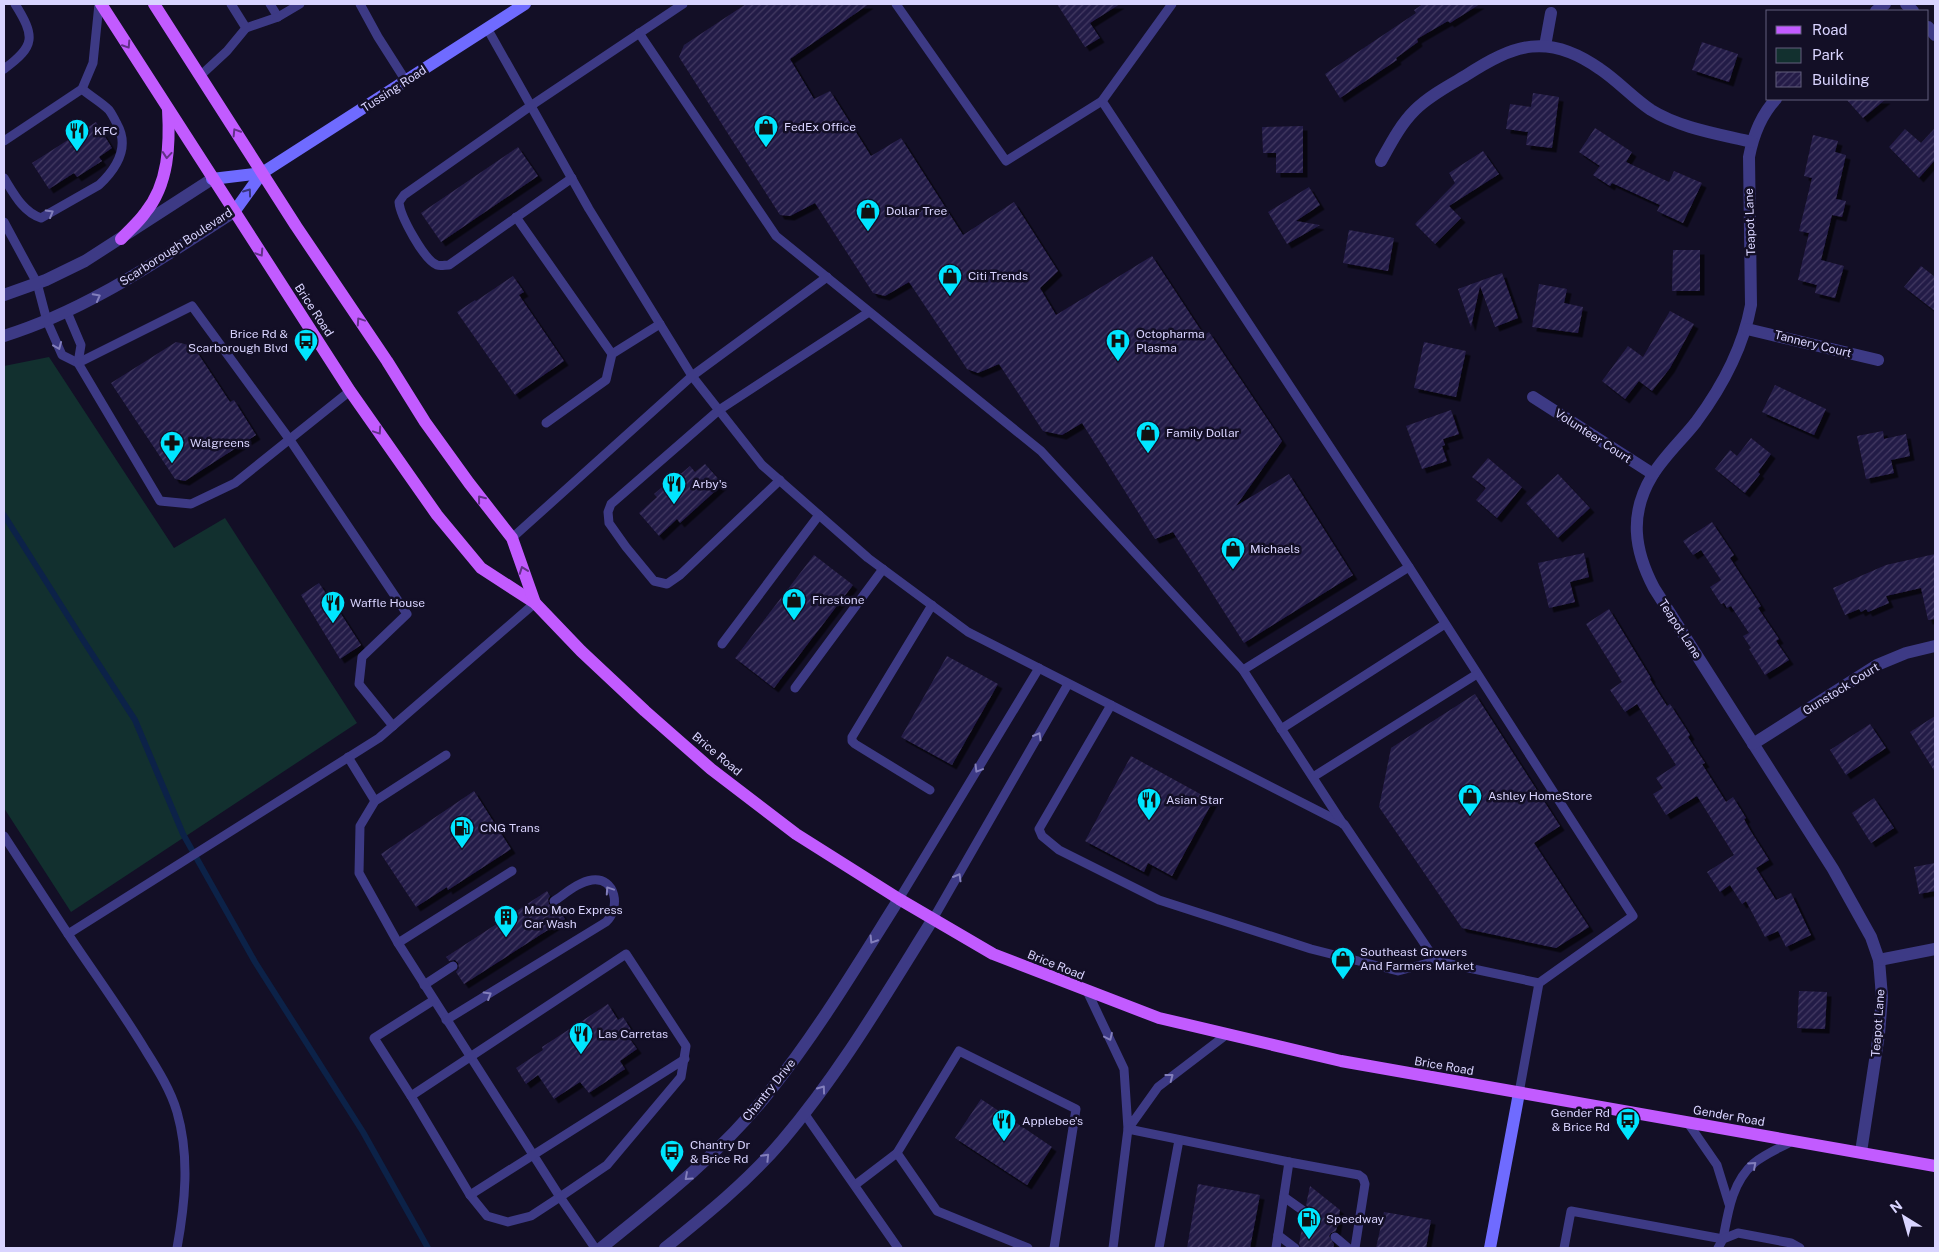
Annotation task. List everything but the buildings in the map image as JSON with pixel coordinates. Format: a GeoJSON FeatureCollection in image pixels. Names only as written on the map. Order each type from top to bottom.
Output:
{"type":"FeatureCollection","features":[{"type":"Feature","properties":{"kind":"main road","name":"Brice Road"},"geometry":{"type":"LineString","coordinates":[[100,4],[168,106],[212,179],[350,391],[432,508],[481,568],[535,603],[610,678],[711,769],[796,834],[899,899],[993,954],[1159,1018],[1341,1061],[1519,1093]]}},
{"type":"Feature","properties":{"kind":"main road","name":"Brice Road"},"geometry":{"type":"LineString","coordinates":[[154,4],[262,173],[426,422],[469,483],[512,538],[535,603]]}},
{"type":"Feature","properties":{"kind":"main road","name":"Tussing Road"},"geometry":{"type":"LineString","coordinates":[[262,173],[525,4]]}},
{"type":"Feature","properties":{"kind":"main road"},"geometry":{"type":"LineString","coordinates":[[121,238],[146,213],[160,187],[167,161],[168,106]]}},
{"type":"Feature","properties":{"kind":"main road"},"geometry":{"type":"LineString","coordinates":[[212,179],[262,173]]}},
{"type":"Feature","properties":{"kind":"main road","name":"Scarborough Boulevard"},"geometry":{"type":"LineString","coordinates":[[234,212],[262,173]]}},
{"type":"Feature","properties":{"kind":"main road"},"geometry":{"type":"LineString","coordinates":[[1490,1248],[1519,1093]]}},
{"type":"Feature","properties":{"kind":"main road","name":"Gender Road"},"geometry":{"type":"LineString","coordinates":[[1519,1093],[1935,1166]]}},
{"type":"Feature","properties":{"kind":"street"},"geometry":{"type":"LineString","coordinates":[[1545,46],[1551,13]]}},
{"type":"Feature","properties":{"kind":"street"},"geometry":{"type":"LineString","coordinates":[[1381,161],[1402,124],[1415,109],[1487,61],[1505,52],[1524,47],[1545,46],[1583,58],[1601,69],[1651,110],[1683,124],[1752,142]]}},
{"type":"Feature","properties":{"kind":"street","name":"Teapot Lane"},"geometry":{"type":"LineString","coordinates":[[1775,100],[1761,122],[1752,142],[1749,157],[1752,305],[1747,329],[1718,389],[1695,422],[1653,474],[1643,494],[1638,512],[1638,548],[1643,568],[1654,588],[1833,869],[1871,937],[1879,960],[1882,997],[1879,1034],[1862,1152]]}},
{"type":"Feature","properties":{"kind":"street"},"geometry":{"type":"LineString","coordinates":[[4,295],[37,283],[84,261],[212,179]]}},
{"type":"Feature","properties":{"kind":"street","name":"Scarborough Boulevard"},"geometry":{"type":"LineString","coordinates":[[4,336],[67,312],[123,282],[234,212]]}},
{"type":"Feature","properties":{"kind":"street","name":"Tannery Court"},"geometry":{"type":"LineString","coordinates":[[1747,329],[1878,360]]}},
{"type":"Feature","properties":{"kind":"street","name":"Volunteer Court"},"geometry":{"type":"LineString","coordinates":[[1533,397],[1653,474]]}},
{"type":"Feature","properties":{"kind":"street","name":"Gunstock Court"},"geometry":{"type":"LineString","coordinates":[[1753,744],[1877,665],[1906,653],[1935,646]]}},
{"type":"Feature","properties":{"kind":"street","name":"Chantry Drive"},"geometry":{"type":"LineString","coordinates":[[601,1248],[704,1163],[770,1092],[819,1025],[899,899]]}},
{"type":"Feature","properties":{"kind":"street"},"geometry":{"type":"LineString","coordinates":[[665,1248],[742,1182],[781,1142],[854,1044],[934,919]]}},
{"type":"Feature","properties":{"kind":"street"},"geometry":{"type":"LineString","coordinates":[[1879,960],[1935,949]]}},
{"type":"Feature","properties":{"kind":"lane"},"geometry":{"type":"LineString","coordinates":[[4,69],[17,60],[28,47],[30,35],[27,23],[15,4]]}},
{"type":"Feature","properties":{"kind":"lane"},"geometry":{"type":"LineString","coordinates":[[4,141],[82,89],[93,63],[100,4]]}},
{"type":"Feature","properties":{"kind":"lane"},"geometry":{"type":"LineString","coordinates":[[231,4],[246,28]]}},
{"type":"Feature","properties":{"kind":"lane"},"geometry":{"type":"LineString","coordinates":[[270,4],[278,17]]}},
{"type":"Feature","properties":{"kind":"lane"},"geometry":{"type":"LineString","coordinates":[[200,76],[246,28],[278,17],[300,4]]}},
{"type":"Feature","properties":{"kind":"lane"},"geometry":{"type":"LineString","coordinates":[[360,4],[406,81]]}},
{"type":"Feature","properties":{"kind":"lane"},"geometry":{"type":"LineString","coordinates":[[572,178],[449,265],[438,266],[430,260],[405,223],[400,210],[399,202],[404,195],[532,105],[682,4]]}},
{"type":"Feature","properties":{"kind":"lane"},"geometry":{"type":"LineString","coordinates":[[896,4],[1006,161],[1102,101],[1172,4]]}},
{"type":"Feature","properties":{"kind":"lane"},"geometry":{"type":"LineString","coordinates":[[487,28],[572,178],[692,376],[762,465],[868,558],[968,632],[1344,824]]}},
{"type":"Feature","properties":{"kind":"lane"},"geometry":{"type":"LineString","coordinates":[[640,33],[776,236],[1041,451],[1243,670],[1436,961]]}},
{"type":"Feature","properties":{"kind":"lane"},"geometry":{"type":"LineString","coordinates":[[4,178],[31,215],[41,218],[99,185],[108,177],[119,160],[123,144],[121,132],[110,111],[82,89]]}},
{"type":"Feature","properties":{"kind":"lane"},"geometry":{"type":"LineString","coordinates":[[1102,101],[1408,567],[1633,916],[1539,983],[1519,1093]]}},
{"type":"Feature","properties":{"kind":"lane"},"geometry":{"type":"LineString","coordinates":[[516,217],[612,354]]}},
{"type":"Feature","properties":{"kind":"lane"},"geometry":{"type":"LineString","coordinates":[[4,222],[37,283],[47,320],[62,355],[78,363],[160,500],[191,504],[235,483],[350,391]]}},
{"type":"Feature","properties":{"kind":"lane"},"geometry":{"type":"LineString","coordinates":[[512,538],[692,376],[827,277]]}},
{"type":"Feature","properties":{"kind":"lane"},"geometry":{"type":"LineString","coordinates":[[78,363],[192,306],[290,440],[407,614],[362,657],[359,684],[393,726]]}},
{"type":"Feature","properties":{"kind":"lane"},"geometry":{"type":"LineString","coordinates":[[67,312],[81,344],[78,363]]}},
{"type":"Feature","properties":{"kind":"lane"},"geometry":{"type":"LineString","coordinates":[[780,480],[680,575],[667,584],[654,581],[609,523],[608,512],[611,504],[719,410],[869,312]]}},
{"type":"Feature","properties":{"kind":"lane"},"geometry":{"type":"LineString","coordinates":[[546,423],[606,380],[612,354],[660,324]]}},
{"type":"Feature","properties":{"kind":"lane"},"geometry":{"type":"LineString","coordinates":[[722,644],[819,515]]}},
{"type":"Feature","properties":{"kind":"lane"},"geometry":{"type":"LineString","coordinates":[[1243,670],[1408,567]]}},
{"type":"Feature","properties":{"kind":"lane"},"geometry":{"type":"LineString","coordinates":[[795,688],[883,569]]}},
{"type":"Feature","properties":{"kind":"lane"},"geometry":{"type":"LineString","coordinates":[[68,934],[379,738],[535,603]]}},
{"type":"Feature","properties":{"kind":"lane"},"geometry":{"type":"LineString","coordinates":[[930,790],[855,744],[852,741],[852,737],[932,605]]}},
{"type":"Feature","properties":{"kind":"lane"},"geometry":{"type":"LineString","coordinates":[[1281,729],[1445,624]]}},
{"type":"Feature","properties":{"kind":"lane"},"geometry":{"type":"LineString","coordinates":[[899,899],[1039,668]]}},
{"type":"Feature","properties":{"kind":"lane"},"geometry":{"type":"LineString","coordinates":[[1313,777],[1477,674]]}},
{"type":"Feature","properties":{"kind":"lane"},"geometry":{"type":"LineString","coordinates":[[934,919],[1068,684]]}},
{"type":"Feature","properties":{"kind":"lane"},"geometry":{"type":"LineString","coordinates":[[1111,705],[1039,829],[1042,836],[1059,850],[1159,900],[1311,948],[1398,971],[1436,961],[1539,983]]}},
{"type":"Feature","properties":{"kind":"lane"},"geometry":{"type":"LineString","coordinates":[[446,755],[375,801],[360,826],[359,872],[398,943],[424,985],[560,1197],[595,1248]]}},
{"type":"Feature","properties":{"kind":"lane"},"geometry":{"type":"LineString","coordinates":[[348,757],[375,801]]}},
{"type":"Feature","properties":{"kind":"lane"},"geometry":{"type":"LineString","coordinates":[[4,836],[137,1037],[160,1074],[177,1112],[186,1166],[182,1220],[177,1248]]}},
{"type":"Feature","properties":{"kind":"lane"},"geometry":{"type":"LineString","coordinates":[[398,943],[512,871]]}},
{"type":"Feature","properties":{"kind":"lane"},"geometry":{"type":"LineString","coordinates":[[446,1020],[606,922],[612,916],[615,907],[615,900],[607,885],[600,881],[591,880],[554,901]]}},
{"type":"Feature","properties":{"kind":"lane"},"geometry":{"type":"LineString","coordinates":[[411,1096],[626,954],[686,1046],[681,1077],[607,1165],[531,1216],[508,1222],[487,1216],[470,1195],[374,1038],[434,1000]]}},
{"type":"Feature","properties":{"kind":"lane"},"geometry":{"type":"LineString","coordinates":[[424,985],[453,966]]}},
{"type":"Feature","properties":{"kind":"lane"},"geometry":{"type":"LineString","coordinates":[[1088,992],[1124,1069],[1128,1129],[1113,1248]]}},
{"type":"Feature","properties":{"kind":"lane"},"geometry":{"type":"LineString","coordinates":[[1128,1129],[1158,1087],[1226,1035]]}},
{"type":"Feature","properties":{"kind":"lane"},"geometry":{"type":"LineString","coordinates":[[855,1184],[897,1152],[959,1051],[1076,1109],[1054,1248]]}},
{"type":"Feature","properties":{"kind":"lane"},"geometry":{"type":"LineString","coordinates":[[470,1195],[685,1059]]}},
{"type":"Feature","properties":{"kind":"lane"},"geometry":{"type":"LineString","coordinates":[[804,1113],[898,1248]]}},
{"type":"Feature","properties":{"kind":"lane"},"geometry":{"type":"LineString","coordinates":[[1688,1123],[1717,1165],[1729,1204]]}},
{"type":"Feature","properties":{"kind":"lane"},"geometry":{"type":"LineString","coordinates":[[1128,1129],[1359,1175],[1363,1178],[1365,1184],[1355,1248]]}},
{"type":"Feature","properties":{"kind":"lane"},"geometry":{"type":"LineString","coordinates":[[1159,1248],[1179,1140]]}},
{"type":"Feature","properties":{"kind":"lane"},"geometry":{"type":"LineString","coordinates":[[1718,1248],[1723,1239],[1729,1204],[1740,1181],[1754,1163],[1792,1140]]}},
{"type":"Feature","properties":{"kind":"lane"},"geometry":{"type":"LineString","coordinates":[[897,1152],[937,1211],[1028,1248]]}},
{"type":"Feature","properties":{"kind":"lane"},"geometry":{"type":"LineString","coordinates":[[1276,1248],[1289,1162]]}},
{"type":"Feature","properties":{"kind":"lane"},"geometry":{"type":"LineString","coordinates":[[1284,1197],[1305,1212]]}},
{"type":"Feature","properties":{"kind":"lane"},"geometry":{"type":"LineString","coordinates":[[1564,1248],[1571,1211],[1723,1239],[1738,1233],[1792,1244],[1800,1248]]}},
{"type":"Feature","properties":{"kind":"lane"},"geometry":{"type":"LineString","coordinates":[[1278,1235],[1295,1248]]}},
{"type":"Feature","properties":{"kind":"lane"},"geometry":{"type":"LineString","coordinates":[[1335,1237],[1348,1248]]}},
{"type":"Feature","properties":{"kind":"green space"},"geometry":{"type":"Polygon","coordinates":[[[49,357],[174,548],[225,518],[357,723],[71,912],[4,808],[4,366],[49,357]]]}},
{"type":"Feature","properties":{"kind":"waterway"},"geometry":{"type":"LineString","coordinates":[[4,515],[135,720],[183,834],[255,962],[363,1132],[428,1248]]}},
{"type":"Feature","properties":{"kind":"place","name":"FedEx Office"},"geometry":{"type":"Point","coordinates":[766,148]}},
{"type":"Feature","properties":{"kind":"place","name":"KFC"},"geometry":{"type":"Point","coordinates":[77,152]}},
{"type":"Feature","properties":{"kind":"place","name":"Dollar Tree"},"geometry":{"type":"Point","coordinates":[868,232]}},
{"type":"Feature","properties":{"kind":"place","name":"Citi Trends"},"geometry":{"type":"Point","coordinates":[950,297]}},
{"type":"Feature","properties":{"kind":"place","name":"Brice Rd & Scarborough Blvd"},"geometry":{"type":"Point","coordinates":[306,362]}},
{"type":"Feature","properties":{"kind":"place","name":"Octopharma Plasma"},"geometry":{"type":"Point","coordinates":[1118,362]}},
{"type":"Feature","properties":{"kind":"place","name":"Family Dollar"},"geometry":{"type":"Point","coordinates":[1148,454]}},
{"type":"Feature","properties":{"kind":"place","name":"Walgreens"},"geometry":{"type":"Point","coordinates":[172,464]}},
{"type":"Feature","properties":{"kind":"place","name":"Arby's"},"geometry":{"type":"Point","coordinates":[674,505]}},
{"type":"Feature","properties":{"kind":"place","name":"Michaels"},"geometry":{"type":"Point","coordinates":[1233,570]}},
{"type":"Feature","properties":{"kind":"place","name":"Firestone"},"geometry":{"type":"Point","coordinates":[794,621]}},
{"type":"Feature","properties":{"kind":"place","name":"Waffle House"},"geometry":{"type":"Point","coordinates":[333,624]}},
{"type":"Feature","properties":{"kind":"place","name":"Ashley HomeStore"},"geometry":{"type":"Point","coordinates":[1470,817]}},
{"type":"Feature","properties":{"kind":"place","name":"Asian Star"},"geometry":{"type":"Point","coordinates":[1149,821]}},
{"type":"Feature","properties":{"kind":"place","name":"CNG Trans"},"geometry":{"type":"Point","coordinates":[462,849]}},
{"type":"Feature","properties":{"kind":"place","name":"Moo Moo Express Car Wash"},"geometry":{"type":"Point","coordinates":[506,938]}},
{"type":"Feature","properties":{"kind":"place","name":"Southeast Growers And Farmers Market"},"geometry":{"type":"Point","coordinates":[1343,980]}},
{"type":"Feature","properties":{"kind":"place","name":"Las Carretas"},"geometry":{"type":"Point","coordinates":[581,1055]}},
{"type":"Feature","properties":{"kind":"place","name":"Gender Rd & Brice Rd"},"geometry":{"type":"Point","coordinates":[1628,1141]}},
{"type":"Feature","properties":{"kind":"place","name":"Applebee's"},"geometry":{"type":"Point","coordinates":[1004,1142]}},
{"type":"Feature","properties":{"kind":"place","name":"Chantry Dr & Brice Rd"},"geometry":{"type":"Point","coordinates":[672,1173]}},
{"type":"Feature","properties":{"kind":"place","name":"Speedway"},"geometry":{"type":"Point","coordinates":[1309,1240]}}]}
